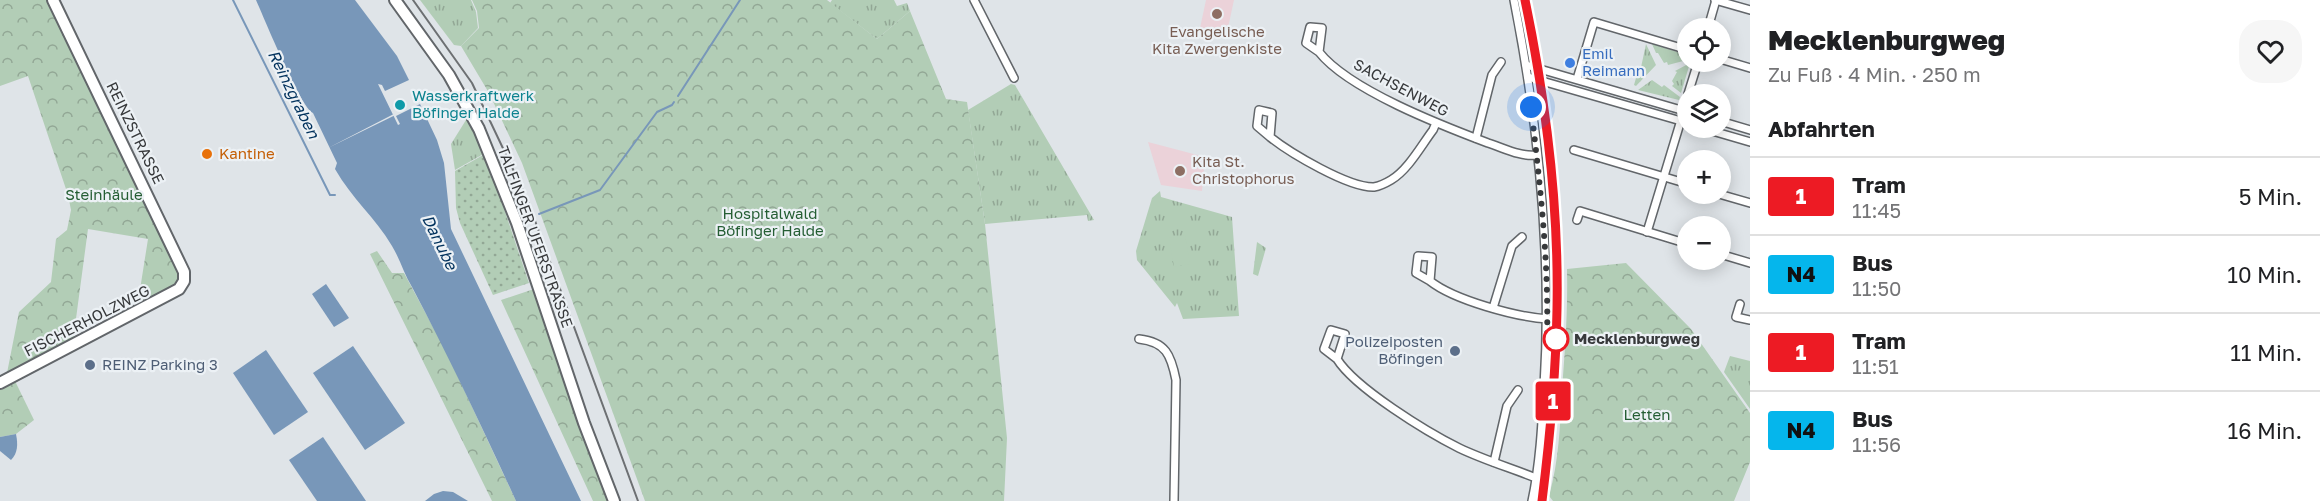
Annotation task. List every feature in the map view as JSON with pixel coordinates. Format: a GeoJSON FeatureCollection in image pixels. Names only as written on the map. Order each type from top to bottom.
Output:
{"type":"FeatureCollection","features":[{"type":"Feature","properties":{"kind":"street","name":"REINZSTRASSE"},"geometry":{"type":"LineString","coordinates":[[53,0],[142,181],[184,272],[184,281]]}},
{"type":"Feature","properties":{"kind":"street","name":"TALFINGER UFERSTRASSE"},"geometry":{"type":"LineString","coordinates":[[395,0],[449,75],[486,147],[517,224],[584,423],[614,501]]}},
{"type":"Feature","properties":{"kind":"street"},"geometry":{"type":"LineString","coordinates":[[974,0],[1014,78]]}},
{"type":"Feature","properties":{"kind":"street"},"geometry":{"type":"LineString","coordinates":[[1515,0],[1528,77],[1537,155],[1548,319],[1541,436],[1532,501]]}},
{"type":"Feature","properties":{"kind":"street"},"geometry":{"type":"LineString","coordinates":[[1711,18],[1716,0],[1750,10]]}},
{"type":"Feature","properties":{"kind":"street"},"geometry":{"type":"LineString","coordinates":[[1577,79],[1594,22],[1677,47]]}},
{"type":"Feature","properties":{"kind":"street","name":"SACHSENWEG"},"geometry":{"type":"LineString","coordinates":[[1319,52],[1331,65],[1359,83],[1436,123],[1521,154],[1537,155]]}},
{"type":"Feature","properties":{"kind":"street"},"geometry":{"type":"LineString","coordinates":[[1476,138],[1492,75],[1501,62]]}},
{"type":"Feature","properties":{"kind":"street"},"geometry":{"type":"LineString","coordinates":[[1731,63],[1750,68]]}},
{"type":"Feature","properties":{"kind":"street"},"geometry":{"type":"LineString","coordinates":[[1526,65],[1677,109]]}},
{"type":"Feature","properties":{"kind":"street"},"geometry":{"type":"LineString","coordinates":[[1528,77],[1677,120]]}},
{"type":"Feature","properties":{"kind":"street"},"geometry":{"type":"LineString","coordinates":[[1270,137],[1293,153],[1328,171],[1362,185],[1374,187],[1399,175],[1436,123]]}},
{"type":"Feature","properties":{"kind":"street"},"geometry":{"type":"LineString","coordinates":[[1731,124],[1750,130]]}},
{"type":"Feature","properties":{"kind":"street"},"geometry":{"type":"LineString","coordinates":[[1731,136],[1750,142]]}},
{"type":"Feature","properties":{"kind":"street"},"geometry":{"type":"LineString","coordinates":[[1647,232],[1678,138]]}},
{"type":"Feature","properties":{"kind":"street"},"geometry":{"type":"LineString","coordinates":[[1574,150],[1677,181]]}},
{"type":"Feature","properties":{"kind":"street"},"geometry":{"type":"LineString","coordinates":[[1731,197],[1750,203]]}},
{"type":"Feature","properties":{"kind":"street"},"geometry":{"type":"LineString","coordinates":[[1577,220],[1580,211],[1677,241]]}},
{"type":"Feature","properties":{"kind":"street"},"geometry":{"type":"LineString","coordinates":[[1493,308],[1512,246],[1522,237]]}},
{"type":"Feature","properties":{"kind":"street"},"geometry":{"type":"LineString","coordinates":[[1731,257],[1750,263]]}},
{"type":"Feature","properties":{"kind":"street","name":"FISCHERHOLZWEG"},"geometry":{"type":"LineString","coordinates":[[0,383],[149,307],[179,289],[184,281]]}},
{"type":"Feature","properties":{"kind":"street"},"geometry":{"type":"LineString","coordinates":[[1430,281],[1450,294],[1493,308],[1548,319]]}},
{"type":"Feature","properties":{"kind":"street"},"geometry":{"type":"LineString","coordinates":[[1740,304],[1737,317],[1750,320]]}},
{"type":"Feature","properties":{"kind":"street"},"geometry":{"type":"LineString","coordinates":[[1139,339],[1152,341],[1164,348],[1173,362],[1177,387],[1174,501]]}},
{"type":"Feature","properties":{"kind":"street"},"geometry":{"type":"LineString","coordinates":[[1337,359],[1347,372],[1387,404],[1459,448],[1536,478]]}},
{"type":"Feature","properties":{"kind":"street"},"geometry":{"type":"LineString","coordinates":[[1494,462],[1507,406],[1518,390]]}},
{"type":"Feature","properties":{"kind":"shaded area","name":"Evangelische Kita Zwergenkiste"},"geometry":{"type":"Polygon","coordinates":[[[1206,0],[1234,0],[1226,37],[1200,28],[1206,0]]]}},
{"type":"Feature","properties":{"kind":"shaded area","name":"Kita St. Christophorus"},"geometry":{"type":"Polygon","coordinates":[[[1148,142],[1205,157],[1202,191],[1161,185],[1148,142]]]}},
{"type":"Feature","properties":{"kind":"green space","name":"Steinhäule"},"geometry":{"type":"Polygon","coordinates":[[[0,0],[47,0],[179,272],[176,284],[142,304],[139,296],[148,239],[88,229],[73,341],[7,373],[19,312],[51,282],[56,239],[67,230],[71,210],[28,76],[0,86],[0,0]]]}},
{"type":"Feature","properties":{"kind":"green space"},"geometry":{"type":"Polygon","coordinates":[[[420,0],[471,0],[476,12],[478,28],[461,46],[454,45],[420,0]]]}},
{"type":"Feature","properties":{"kind":"green space","name":"Hospitalwald Böfinger Halde"},"geometry":{"type":"Polygon","coordinates":[[[472,0],[827,0],[877,39],[910,11],[946,99],[967,102],[985,224],[1007,438],[1004,501],[645,501],[522,163],[489,93],[461,46],[479,28],[477,11],[472,0]]]}},
{"type":"Feature","properties":{"kind":"green space"},"geometry":{"type":"Polygon","coordinates":[[[832,0],[894,0],[897,6],[907,3],[910,11],[877,39],[830,3],[832,0]]]}},
{"type":"Feature","properties":{"kind":"green space"},"geometry":{"type":"Polygon","coordinates":[[[1646,44],[1656,65],[1636,86],[1634,85],[1638,71],[1640,72],[1646,44]]]}},
{"type":"Feature","properties":{"kind":"green space"},"geometry":{"type":"Polygon","coordinates":[[[1652,44],[1677,52],[1677,63],[1668,65],[1656,53],[1652,44]]]}},
{"type":"Feature","properties":{"kind":"green space"},"geometry":{"type":"Polygon","coordinates":[[[1677,72],[1687,72],[1684,84],[1677,84],[1677,90],[1672,86],[1674,84],[1672,81],[1677,72]]]}},
{"type":"Feature","properties":{"kind":"green space"},"geometry":{"type":"Polygon","coordinates":[[[1652,80],[1677,95],[1677,100],[1638,90],[1652,80]]]}},
{"type":"Feature","properties":{"kind":"green space"},"geometry":{"type":"Polygon","coordinates":[[[1011,84],[1015,85],[1094,220],[1088,221],[1087,215],[985,224],[968,110],[1011,84]]]}},
{"type":"Feature","properties":{"kind":"green space"},"geometry":{"type":"Polygon","coordinates":[[[470,119],[487,152],[455,170],[451,144],[466,120],[470,119]]]}},
{"type":"Feature","properties":{"kind":"green space"},"geometry":{"type":"Polygon","coordinates":[[[483,155],[495,182],[529,283],[493,295],[460,223],[456,208],[455,171],[483,155]]]}},
{"type":"Feature","properties":{"kind":"green space"},"geometry":{"type":"Polygon","coordinates":[[[1160,191],[1161,197],[1232,217],[1239,316],[1183,319],[1177,303],[1175,307],[1137,260],[1136,251],[1152,198],[1160,191]]]}},
{"type":"Feature","properties":{"kind":"green space"},"geometry":{"type":"Polygon","coordinates":[[[1185,235],[1190,264],[1174,267],[1169,238],[1185,235]]]}},
{"type":"Feature","properties":{"kind":"green space"},"geometry":{"type":"Polygon","coordinates":[[[1257,242],[1266,248],[1258,276],[1253,274],[1257,242]]]}},
{"type":"Feature","properties":{"kind":"green space"},"geometry":{"type":"Polygon","coordinates":[[[377,251],[392,273],[404,273],[446,351],[516,501],[492,501],[370,254],[377,251]]]}},
{"type":"Feature","properties":{"kind":"green space","name":"Letten"},"geometry":{"type":"Polygon","coordinates":[[[1626,263],[1691,329],[1750,413],[1750,462],[1734,501],[1553,501],[1549,496],[1560,430],[1567,269],[1626,263]]]}},
{"type":"Feature","properties":{"kind":"green space"},"geometry":{"type":"Polygon","coordinates":[[[534,289],[582,432],[611,501],[593,501],[501,300],[534,289]]]}},
{"type":"Feature","properties":{"kind":"green space"},"geometry":{"type":"Polygon","coordinates":[[[1730,356],[1750,361],[1750,409],[1724,372],[1730,356]]]}},
{"type":"Feature","properties":{"kind":"green space"},"geometry":{"type":"Polygon","coordinates":[[[15,381],[34,420],[16,434],[0,437],[0,387],[15,381]]]}},
{"type":"Feature","properties":{"kind":"water","name":"Danube"},"geometry":{"type":"Polygon","coordinates":[[[256,0],[355,0],[397,56],[409,80],[385,91],[382,85],[378,84],[398,125],[400,124],[396,116],[420,104],[437,140],[444,163],[451,229],[581,501],[516,501],[466,393],[395,251],[335,169],[337,163],[313,113],[300,96],[292,80],[256,0]]]}},
{"type":"Feature","properties":{"kind":"water"},"geometry":{"type":"Polygon","coordinates":[[[326,284],[349,318],[334,327],[312,294],[326,284]]]}},
{"type":"Feature","properties":{"kind":"water"},"geometry":{"type":"Polygon","coordinates":[[[353,346],[405,423],[365,450],[313,373],[353,346]]]}},
{"type":"Feature","properties":{"kind":"water"},"geometry":{"type":"Polygon","coordinates":[[[266,350],[308,412],[274,435],[233,373],[266,350]]]}},
{"type":"Feature","properties":{"kind":"water"},"geometry":{"type":"Polygon","coordinates":[[[16,434],[17,448],[11,460],[0,451],[0,437],[16,434]]]}},
{"type":"Feature","properties":{"kind":"water"},"geometry":{"type":"Polygon","coordinates":[[[323,437],[366,501],[317,501],[289,460],[323,437]]]}},
{"type":"Feature","properties":{"kind":"water"},"geometry":{"type":"Polygon","coordinates":[[[443,491],[453,492],[468,501],[425,501],[443,491]]]}},
{"type":"Feature","properties":{"kind":"pier"},"geometry":{"type":"Polygon","coordinates":[[[419,101],[424,104],[420,103],[328,148],[419,101]]]}},
{"type":"Feature","properties":{"kind":"waterway","name":"Reinzgraben"},"geometry":{"type":"LineString","coordinates":[[233,0],[330,195],[335,195]]}},
{"type":"Feature","properties":{"kind":"waterway"},"geometry":{"type":"LineString","coordinates":[[678,96],[740,0]]}},
{"type":"Feature","properties":{"kind":"waterway"},"geometry":{"type":"LineString","coordinates":[[539,214],[600,190],[657,112],[674,102]]}},
{"type":"Feature","properties":{"kind":"tram line"},"geometry":{"type":"LineString","coordinates":[[1522,0],[1542,125],[1552,250],[1552,375],[1547,438],[1538,501]]}},
{"type":"Feature","properties":{"kind":"tram line","name":"1"},"geometry":{"type":"LineString","coordinates":[[1525,0],[1538,68],[1550,156],[1557,275],[1553,394],[1542,501]]}},
{"type":"Feature","properties":{"kind":"railway"},"geometry":{"type":"LineString","coordinates":[[413,0],[472,83],[527,199],[638,501]]}},
{"type":"Feature","properties":{"kind":"place","name":"Evangelische Kita Zwergenkiste"},"geometry":{"type":"Point","coordinates":[1217,14]}},
{"type":"Feature","properties":{"kind":"place","name":"Emil Reimann"},"geometry":{"type":"Point","coordinates":[1570,63]}},
{"type":"Feature","properties":{"kind":"place","name":"Wasserkraftwerk Böfinger Halde"},"geometry":{"type":"Point","coordinates":[400,105]}},
{"type":"Feature","properties":{"kind":"place","name":"Kantine"},"geometry":{"type":"Point","coordinates":[207,154]}},
{"type":"Feature","properties":{"kind":"place","name":"Kita St. Christophorus"},"geometry":{"type":"Point","coordinates":[1180,171]}},
{"type":"Feature","properties":{"kind":"place","name":"Mecklenburgweg"},"geometry":{"type":"Point","coordinates":[1556,339]}},
{"type":"Feature","properties":{"kind":"place","name":"Polizeiposten Böfingen"},"geometry":{"type":"Point","coordinates":[1455,351]}},
{"type":"Feature","properties":{"kind":"place","name":"REINZ Parking 3"},"geometry":{"type":"Point","coordinates":[90,365]}},
{"type":"Feature","properties":{"kind":"route"},"geometry":{"type":"LineString","coordinates":[[1531,107],[1542,213],[1548,305],[1547,339],[1556,339]]}}]}
